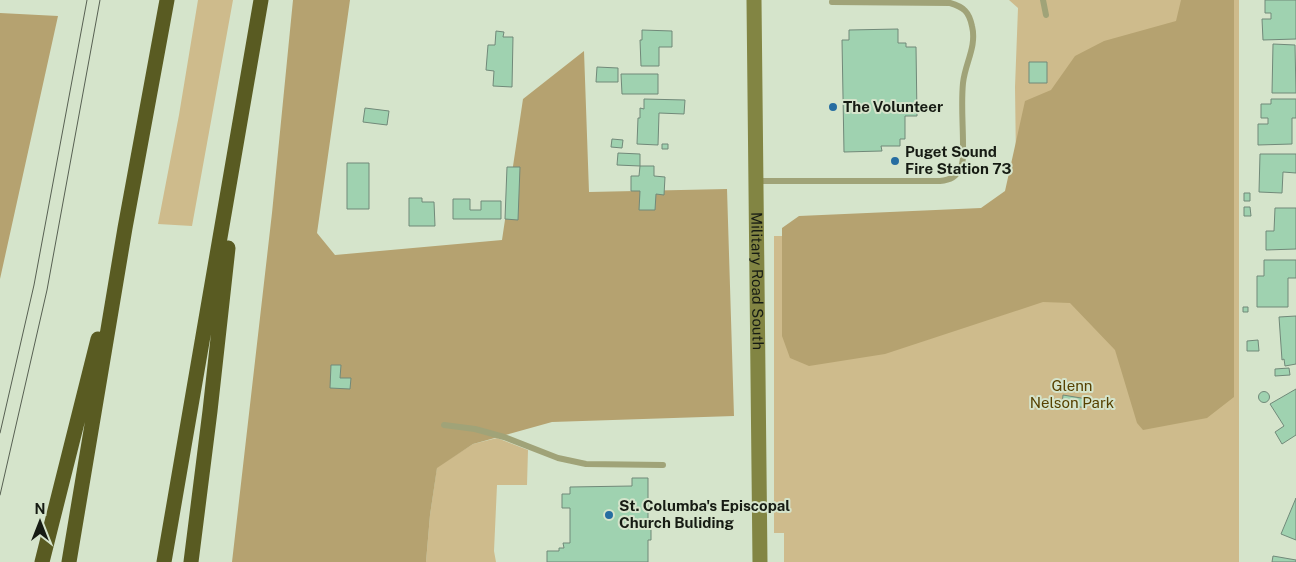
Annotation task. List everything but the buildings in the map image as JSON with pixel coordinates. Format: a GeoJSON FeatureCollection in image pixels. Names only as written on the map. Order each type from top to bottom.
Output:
{"type":"FeatureCollection","features":[{"type":"Feature","properties":{"kind":"highway"},"geometry":{"type":"LineString","coordinates":[[69,562],[167,0]]}},
{"type":"Feature","properties":{"kind":"highway"},"geometry":{"type":"LineString","coordinates":[[164,562],[261,0]]}},
{"type":"Feature","properties":{"kind":"highway"},"geometry":{"type":"LineString","coordinates":[[191,562],[210,411],[243,104]]}},
{"type":"Feature","properties":{"kind":"highway"},"geometry":{"type":"LineString","coordinates":[[42,562],[126,228]]}},
{"type":"Feature","properties":{"kind":"main road","name":"Military Road South"},"geometry":{"type":"LineString","coordinates":[[754,0],[760,562]]}},
{"type":"Feature","properties":{"kind":"lane"},"geometry":{"type":"LineString","coordinates":[[1043,0],[1046,15]]}},
{"type":"Feature","properties":{"kind":"lane"},"geometry":{"type":"LineString","coordinates":[[757,181],[940,181],[949,180],[956,176],[961,168],[963,148],[962,85],[964,69],[970,58],[974,42],[970,16],[962,6],[950,3],[832,2]]}},
{"type":"Feature","properties":{"kind":"lane"},"geometry":{"type":"LineString","coordinates":[[444,425],[475,429],[504,437],[558,458],[586,464],[663,464]]}},
{"type":"Feature","properties":{"kind":"green space"},"geometry":{"type":"Polygon","coordinates":[[[198,0],[233,0],[192,226],[158,224],[179,115],[198,0]]]}},
{"type":"Feature","properties":{"kind":"green space","name":"Glenn Nelson Park"},"geometry":{"type":"Polygon","coordinates":[[[1009,0],[1239,0],[1239,562],[784,562],[784,533],[774,533],[774,236],[1017,237],[1015,87],[1018,8],[1009,0]]]}},
{"type":"Feature","properties":{"kind":"green space"},"geometry":{"type":"Polygon","coordinates":[[[497,438],[528,450],[527,485],[497,485],[494,551],[496,562],[426,562],[437,467],[473,444],[497,438]]]}},
{"type":"Feature","properties":{"kind":"shaded area"},"geometry":{"type":"Polygon","coordinates":[[[293,0],[350,0],[317,233],[335,255],[502,240],[523,99],[584,51],[589,192],[727,189],[734,416],[552,422],[473,444],[437,468],[426,562],[232,562],[272,213],[293,0]]]}},
{"type":"Feature","properties":{"kind":"shaded area"},"geometry":{"type":"Polygon","coordinates":[[[1181,0],[1234,0],[1234,397],[1207,418],[1143,430],[1137,423],[1115,350],[1070,303],[1043,302],[885,354],[809,366],[790,358],[782,336],[782,228],[799,216],[981,208],[1005,191],[1025,101],[1051,90],[1075,56],[1104,41],[1176,21],[1181,0]]]}},
{"type":"Feature","properties":{"kind":"shaded area"},"geometry":{"type":"Polygon","coordinates":[[[0,13],[58,16],[0,279],[0,13]]]}},
{"type":"Feature","properties":{"kind":"tram line"},"geometry":{"type":"LineString","coordinates":[[0,433],[34,285],[87,0]]}},
{"type":"Feature","properties":{"kind":"tram line"},"geometry":{"type":"LineString","coordinates":[[0,495],[47,290],[100,0]]}},
{"type":"Feature","properties":{"kind":"place","name":"The Volunteer"},"geometry":{"type":"Point","coordinates":[833,107]}},
{"type":"Feature","properties":{"kind":"place","name":"Puget Sound Fire Station 73"},"geometry":{"type":"Point","coordinates":[895,161]}},
{"type":"Feature","properties":{"kind":"place","name":"St. Columba's Episcopal Church Buliding"},"geometry":{"type":"Point","coordinates":[609,515]}}]}
